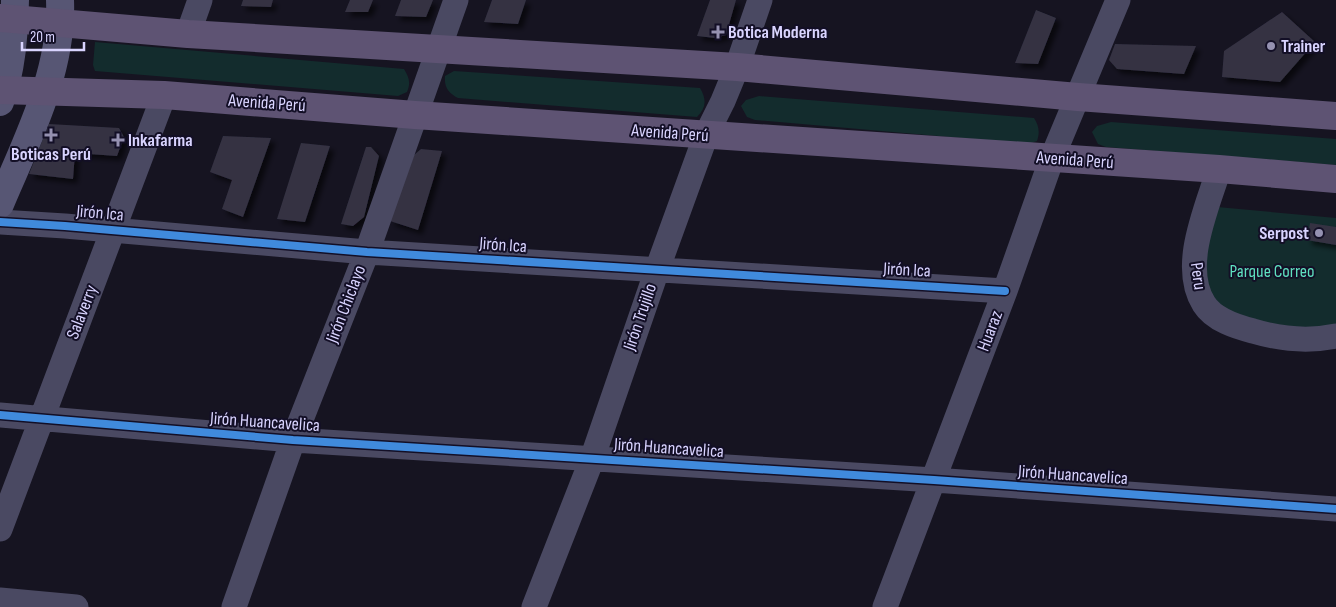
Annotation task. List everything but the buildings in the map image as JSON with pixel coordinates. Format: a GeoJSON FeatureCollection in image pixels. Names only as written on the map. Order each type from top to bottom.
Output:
{"type":"FeatureCollection","features":[{"type":"Feature","properties":{"kind":"main road"},"geometry":{"type":"LineString","coordinates":[[0,204],[45,92],[60,12]]}},
{"type":"Feature","properties":{"kind":"main road"},"geometry":{"type":"LineString","coordinates":[[2,94],[10,13],[60,12],[188,34],[737,67],[1078,97],[1336,116]]}},
{"type":"Feature","properties":{"kind":"main road","name":"Avenida Perú"},"geometry":{"type":"LineString","coordinates":[[2,94],[45,92],[164,95],[415,115],[1219,169],[1336,179]]}},
{"type":"Feature","properties":{"kind":"street"},"geometry":{"type":"LineString","coordinates":[[188,34],[200,0]]}},
{"type":"Feature","properties":{"kind":"street","name":"Jirón Chiclayo"},"geometry":{"type":"LineString","coordinates":[[234,607],[293,440],[366,252],[456,0]]}},
{"type":"Feature","properties":{"kind":"street","name":"Jirón Trujillo"},"geometry":{"type":"LineString","coordinates":[[534,607],[592,459],[706,135],[737,67],[760,0]]}},
{"type":"Feature","properties":{"kind":"street","name":"Huaraz"},"geometry":{"type":"LineString","coordinates":[[885,607],[1005,290],[1052,158],[1118,0]]}},
{"type":"Feature","properties":{"kind":"street","name":"Salaverry"},"geometry":{"type":"LineString","coordinates":[[0,529],[164,95]]}},
{"type":"Feature","properties":{"kind":"street","name":"Peru"},"geometry":{"type":"LineString","coordinates":[[1219,169],[1196,246],[1194,267],[1197,288],[1205,306],[1221,320],[1246,330],[1276,337],[1306,339],[1336,336]]}},
{"type":"Feature","properties":{"kind":"street","name":"Jirón Ica"},"geometry":{"type":"LineString","coordinates":[[0,222],[366,252],[1005,290]]}},
{"type":"Feature","properties":{"kind":"street","name":"Jirón Huancavelica"},"geometry":{"type":"LineString","coordinates":[[0,415],[293,440],[934,480],[1336,509]]}},
{"type":"Feature","properties":{"kind":"street"},"geometry":{"type":"LineString","coordinates":[[0,600],[76,607]]}},
{"type":"Feature","properties":{"kind":"green space"},"geometry":{"type":"Polygon","coordinates":[[[95,42],[404,69],[408,77],[409,86],[407,92],[398,96],[95,71],[93,65],[95,42]]]}},
{"type":"Feature","properties":{"kind":"green space"},"geometry":{"type":"Polygon","coordinates":[[[454,71],[700,88],[704,96],[704,104],[697,117],[458,98],[450,92],[445,84],[445,76],[454,71]]]}},
{"type":"Feature","properties":{"kind":"green space"},"geometry":{"type":"Polygon","coordinates":[[[759,96],[1034,118],[1039,132],[1037,141],[1028,144],[755,120],[747,117],[741,106],[746,100],[759,96]]]}},
{"type":"Feature","properties":{"kind":"green space"},"geometry":{"type":"Polygon","coordinates":[[[1111,122],[1336,139],[1336,165],[1106,147],[1098,144],[1092,132],[1097,126],[1111,122]]]}},
{"type":"Feature","properties":{"kind":"green space","name":"Parque Correo"},"geometry":{"type":"Polygon","coordinates":[[[1217,207],[1336,218],[1336,332],[1304,337],[1222,313],[1207,290],[1202,252],[1217,207]]]}},
{"type":"Feature","properties":{"kind":"cycle path"},"geometry":{"type":"LineString","coordinates":[[0,222],[367,252],[1005,291]]}},
{"type":"Feature","properties":{"kind":"cycle path"},"geometry":{"type":"LineString","coordinates":[[0,415],[293,440],[934,480],[1336,509]]}},
{"type":"Feature","properties":{"kind":"place","name":"Botica Moderna"},"geometry":{"type":"Point","coordinates":[718,32]}},
{"type":"Feature","properties":{"kind":"place","name":"Trainer"},"geometry":{"type":"Point","coordinates":[1271,46]}},
{"type":"Feature","properties":{"kind":"place","name":"Boticas Perú"},"geometry":{"type":"Point","coordinates":[51,135]}},
{"type":"Feature","properties":{"kind":"place","name":"Inkafarma"},"geometry":{"type":"Point","coordinates":[118,140]}},
{"type":"Feature","properties":{"kind":"place","name":"Serpost"},"geometry":{"type":"Point","coordinates":[1319,233]}}]}
